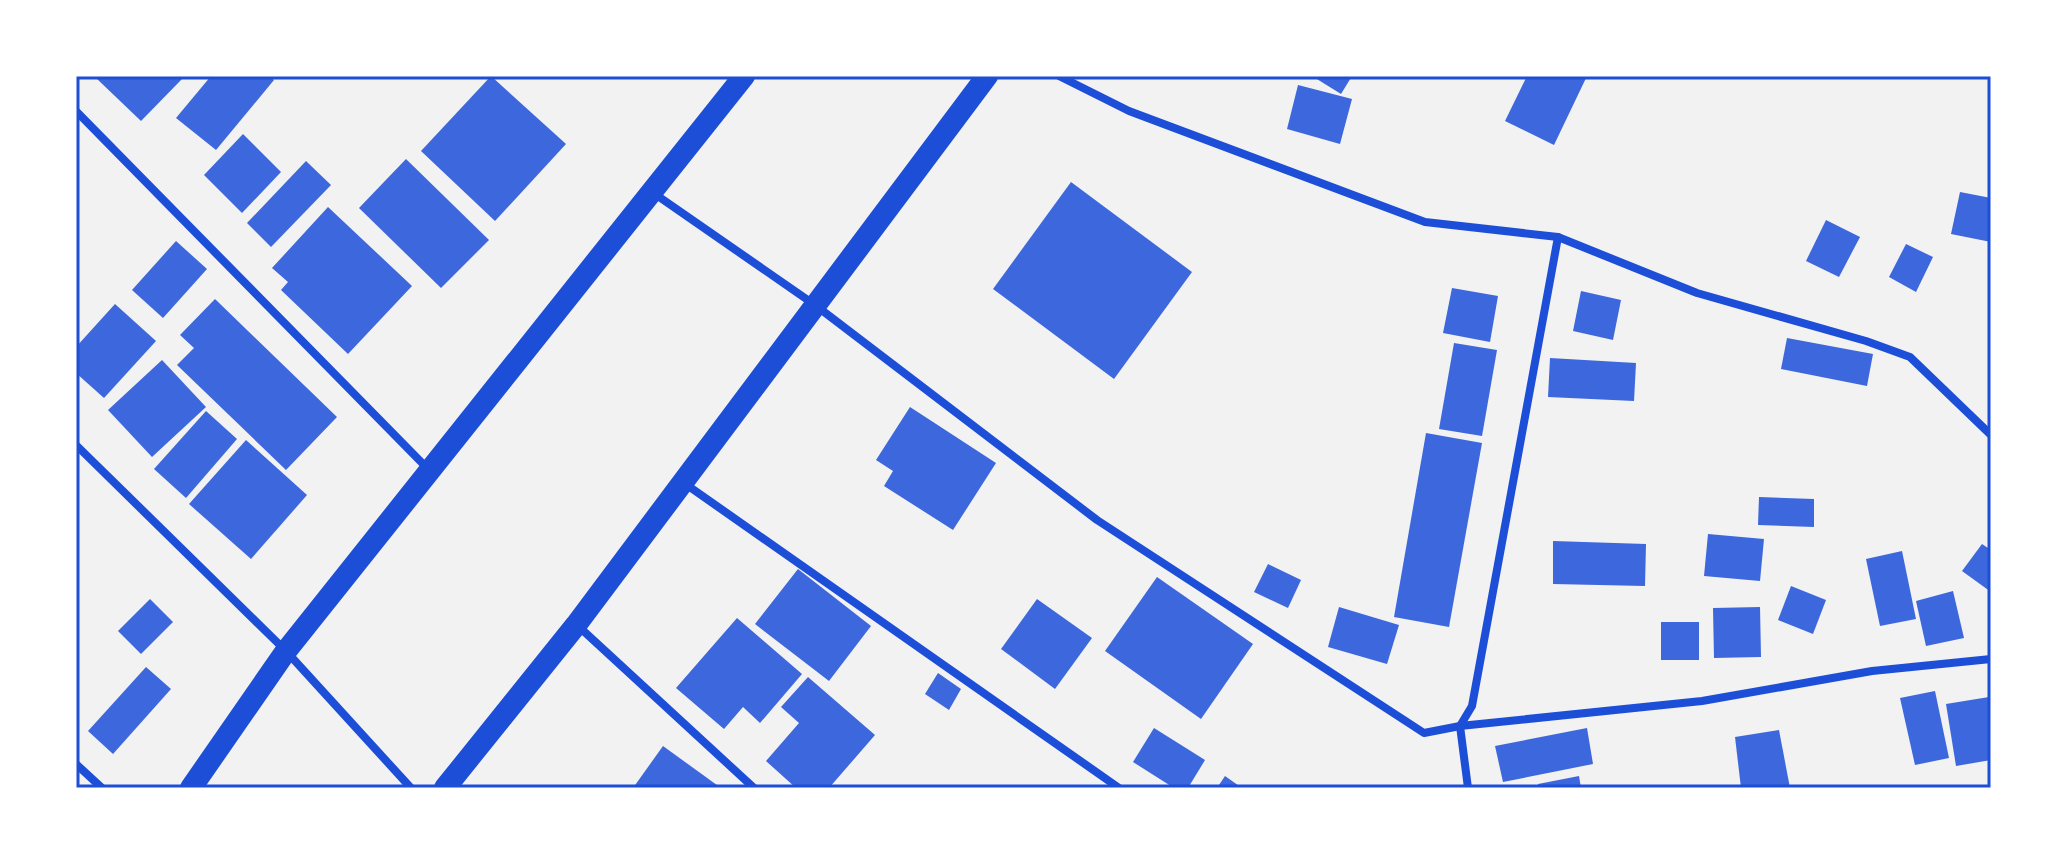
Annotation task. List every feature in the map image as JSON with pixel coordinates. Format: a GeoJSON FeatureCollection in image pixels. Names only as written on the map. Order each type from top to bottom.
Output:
{"type":"FeatureCollection","features":[{"type":"Feature","properties":{"kind":"highway"},"geometry":{"type":"LineString","coordinates":[[191,788],[286,651],[744,76]]}},
{"type":"Feature","properties":{"kind":"highway"},"geometry":{"type":"LineString","coordinates":[[445,788],[576,625],[987,76]]}},
{"type":"Feature","properties":{"kind":"street"},"geometry":{"type":"LineString","coordinates":[[1059,76],[1129,111],[1425,222],[1558,237],[1697,293],[1866,341],[1910,357],[1991,435]]}},
{"type":"Feature","properties":{"kind":"street"},"geometry":{"type":"LineString","coordinates":[[76,111],[430,470]]}},
{"type":"Feature","properties":{"kind":"street"},"geometry":{"type":"LineString","coordinates":[[652,191],[815,305],[1097,520],[1424,733],[1460,726],[1702,701],[1872,671],[1991,659]]}},
{"type":"Feature","properties":{"kind":"street"},"geometry":{"type":"LineString","coordinates":[[1468,788],[1460,726],[1472,706],[1558,237]]}},
{"type":"Feature","properties":{"kind":"street"},"geometry":{"type":"LineString","coordinates":[[76,445],[286,651],[411,788]]}},
{"type":"Feature","properties":{"kind":"street"},"geometry":{"type":"LineString","coordinates":[[683,482],[1119,788]]}},
{"type":"Feature","properties":{"kind":"street"},"geometry":{"type":"LineString","coordinates":[[576,625],[754,788]]}},
{"type":"Feature","properties":{"kind":"street"},"geometry":{"type":"LineString","coordinates":[[76,764],[102,788]]}},
{"type":"Feature","properties":{"kind":"building"},"geometry":{"type":"Polygon","coordinates":[[[96,76],[179,76],[182,79],[141,121],[96,76]]]}},
{"type":"Feature","properties":{"kind":"building"},"geometry":{"type":"Polygon","coordinates":[[[211,76],[269,76],[274,80],[216,150],[176,118],[211,76]]]}},
{"type":"Feature","properties":{"kind":"building"},"geometry":{"type":"Polygon","coordinates":[[[491,76],[566,144],[495,221],[421,151],[491,76]]]}},
{"type":"Feature","properties":{"kind":"building"},"geometry":{"type":"Polygon","coordinates":[[[1312,76],[1352,76],[1341,94],[1312,76]]]}},
{"type":"Feature","properties":{"kind":"building"},"geometry":{"type":"Polygon","coordinates":[[[1527,76],[1587,76],[1554,145],[1505,121],[1527,76]]]}},
{"type":"Feature","properties":{"kind":"building"},"geometry":{"type":"Polygon","coordinates":[[[1298,85],[1352,99],[1340,144],[1287,129],[1298,85]]]}},
{"type":"Feature","properties":{"kind":"building"},"geometry":{"type":"Polygon","coordinates":[[[243,134],[281,172],[242,213],[204,175],[243,134]]]}},
{"type":"Feature","properties":{"kind":"building"},"geometry":{"type":"Polygon","coordinates":[[[406,159],[489,240],[441,288],[359,208],[406,159]]]}},
{"type":"Feature","properties":{"kind":"building"},"geometry":{"type":"Polygon","coordinates":[[[306,161],[331,185],[271,247],[247,223],[306,161]]]}},
{"type":"Feature","properties":{"kind":"building"},"geometry":{"type":"Polygon","coordinates":[[[1071,182],[1192,272],[1114,379],[993,289],[1071,182]]]}},
{"type":"Feature","properties":{"kind":"building"},"geometry":{"type":"Polygon","coordinates":[[[1960,192],[1991,198],[1991,242],[1951,234],[1960,192]]]}},
{"type":"Feature","properties":{"kind":"building"},"geometry":{"type":"Polygon","coordinates":[[[328,207],[412,286],[348,354],[281,290],[288,282],[272,268],[328,207]]]}},
{"type":"Feature","properties":{"kind":"building"},"geometry":{"type":"Polygon","coordinates":[[[1826,220],[1860,237],[1839,277],[1806,261],[1826,220]]]}},
{"type":"Feature","properties":{"kind":"building"},"geometry":{"type":"Polygon","coordinates":[[[176,241],[207,269],[163,318],[132,290],[176,241]]]}},
{"type":"Feature","properties":{"kind":"building"},"geometry":{"type":"Polygon","coordinates":[[[1906,244],[1933,257],[1916,292],[1889,277],[1906,244]]]}},
{"type":"Feature","properties":{"kind":"building"},"geometry":{"type":"Polygon","coordinates":[[[1452,288],[1498,296],[1490,342],[1443,333],[1452,288]]]}},
{"type":"Feature","properties":{"kind":"building"},"geometry":{"type":"Polygon","coordinates":[[[1581,291],[1621,300],[1613,340],[1573,331],[1581,291]]]}},
{"type":"Feature","properties":{"kind":"building"},"geometry":{"type":"Polygon","coordinates":[[[215,299],[337,417],[286,470],[177,365],[194,348],[180,335],[215,299]]]}},
{"type":"Feature","properties":{"kind":"building"},"geometry":{"type":"Polygon","coordinates":[[[115,304],[156,341],[104,398],[76,373],[76,347],[115,304]]]}},
{"type":"Feature","properties":{"kind":"building"},"geometry":{"type":"Polygon","coordinates":[[[1787,338],[1873,354],[1867,386],[1781,369],[1787,338]]]}},
{"type":"Feature","properties":{"kind":"building"},"geometry":{"type":"Polygon","coordinates":[[[1454,343],[1497,350],[1482,436],[1439,429],[1454,343]]]}},
{"type":"Feature","properties":{"kind":"building"},"geometry":{"type":"Polygon","coordinates":[[[1550,358],[1636,363],[1634,401],[1548,397],[1550,358]]]}},
{"type":"Feature","properties":{"kind":"building"},"geometry":{"type":"Polygon","coordinates":[[[162,360],[206,407],[152,457],[108,410],[162,360]]]}},
{"type":"Feature","properties":{"kind":"building"},"geometry":{"type":"Polygon","coordinates":[[[910,407],[996,463],[953,530],[884,486],[893,471],[876,460],[910,407]]]}},
{"type":"Feature","properties":{"kind":"building"},"geometry":{"type":"Polygon","coordinates":[[[206,411],[237,439],[186,498],[154,469],[206,411]]]}},
{"type":"Feature","properties":{"kind":"building"},"geometry":{"type":"Polygon","coordinates":[[[1426,433],[1482,443],[1449,627],[1394,617],[1426,433]]]}},
{"type":"Feature","properties":{"kind":"building"},"geometry":{"type":"Polygon","coordinates":[[[246,440],[307,495],[251,559],[189,504],[246,440]]]}},
{"type":"Feature","properties":{"kind":"building"},"geometry":{"type":"Polygon","coordinates":[[[1759,497],[1814,499],[1814,527],[1758,525],[1759,497]]]}},
{"type":"Feature","properties":{"kind":"building"},"geometry":{"type":"Polygon","coordinates":[[[1708,534],[1764,539],[1760,581],[1704,576],[1708,534]]]}},
{"type":"Feature","properties":{"kind":"building"},"geometry":{"type":"Polygon","coordinates":[[[1553,541],[1646,544],[1645,586],[1553,584],[1553,541]]]}},
{"type":"Feature","properties":{"kind":"building"},"geometry":{"type":"Polygon","coordinates":[[[1982,544],[1991,550],[1991,592],[1962,571],[1982,544]]]}},
{"type":"Feature","properties":{"kind":"building"},"geometry":{"type":"Polygon","coordinates":[[[1902,551],[1916,619],[1880,626],[1866,559],[1902,551]]]}},
{"type":"Feature","properties":{"kind":"building"},"geometry":{"type":"Polygon","coordinates":[[[1268,564],[1301,580],[1288,608],[1254,592],[1268,564]]]}},
{"type":"Feature","properties":{"kind":"building"},"geometry":{"type":"Polygon","coordinates":[[[798,569],[871,626],[829,681],[755,624],[798,569]]]}},
{"type":"Feature","properties":{"kind":"building"},"geometry":{"type":"Polygon","coordinates":[[[1157,577],[1253,644],[1201,719],[1105,651],[1157,577]]]}},
{"type":"Feature","properties":{"kind":"building"},"geometry":{"type":"Polygon","coordinates":[[[1791,586],[1826,600],[1813,634],[1778,620],[1791,586]]]}},
{"type":"Feature","properties":{"kind":"building"},"geometry":{"type":"Polygon","coordinates":[[[1953,591],[1964,638],[1926,646],[1916,601],[1953,591]]]}},
{"type":"Feature","properties":{"kind":"building"},"geometry":{"type":"Polygon","coordinates":[[[150,599],[173,622],[141,654],[118,631],[150,599]]]}},
{"type":"Feature","properties":{"kind":"building"},"geometry":{"type":"Polygon","coordinates":[[[1037,599],[1092,638],[1055,689],[1001,649],[1037,599]]]}},
{"type":"Feature","properties":{"kind":"building"},"geometry":{"type":"Polygon","coordinates":[[[1339,607],[1399,625],[1387,664],[1328,647],[1339,607]]]}},
{"type":"Feature","properties":{"kind":"building"},"geometry":{"type":"Polygon","coordinates":[[[1760,607],[1761,657],[1714,658],[1713,608],[1760,607]]]}},
{"type":"Feature","properties":{"kind":"building"},"geometry":{"type":"Polygon","coordinates":[[[737,618],[802,674],[760,723],[743,707],[724,729],[676,688],[737,618]]]}},
{"type":"Feature","properties":{"kind":"building"},"geometry":{"type":"Polygon","coordinates":[[[1661,622],[1699,622],[1699,660],[1661,660],[1661,622]]]}},
{"type":"Feature","properties":{"kind":"building"},"geometry":{"type":"Polygon","coordinates":[[[146,667],[171,689],[113,754],[88,731],[146,667]]]}},
{"type":"Feature","properties":{"kind":"building"},"geometry":{"type":"Polygon","coordinates":[[[938,673],[961,689],[949,710],[925,694],[938,673]]]}},
{"type":"Feature","properties":{"kind":"building"},"geometry":{"type":"Polygon","coordinates":[[[808,677],[875,735],[829,788],[796,788],[766,761],[799,723],[781,707],[808,677]]]}},
{"type":"Feature","properties":{"kind":"building"},"geometry":{"type":"Polygon","coordinates":[[[1935,691],[1949,758],[1915,765],[1900,698],[1935,691]]]}},
{"type":"Feature","properties":{"kind":"building"},"geometry":{"type":"Polygon","coordinates":[[[1989,697],[1991,760],[1956,766],[1946,704],[1989,697]]]}},
{"type":"Feature","properties":{"kind":"building"},"geometry":{"type":"Polygon","coordinates":[[[1154,728],[1205,760],[1188,788],[1174,788],[1133,762],[1154,728]]]}},
{"type":"Feature","properties":{"kind":"building"},"geometry":{"type":"Polygon","coordinates":[[[1587,728],[1593,764],[1503,782],[1495,746],[1587,728]]]}},
{"type":"Feature","properties":{"kind":"building"},"geometry":{"type":"Polygon","coordinates":[[[1779,730],[1790,788],[1741,788],[1735,737],[1779,730]]]}},
{"type":"Feature","properties":{"kind":"building"},"geometry":{"type":"Polygon","coordinates":[[[663,746],[721,788],[633,788],[663,746]]]}},
{"type":"Feature","properties":{"kind":"building"},"geometry":{"type":"Polygon","coordinates":[[[1225,776],[1242,788],[1217,788],[1225,776]]]}},
{"type":"Feature","properties":{"kind":"building"},"geometry":{"type":"Polygon","coordinates":[[[1579,776],[1581,788],[1538,788],[1538,784],[1579,776]]]}}]}
